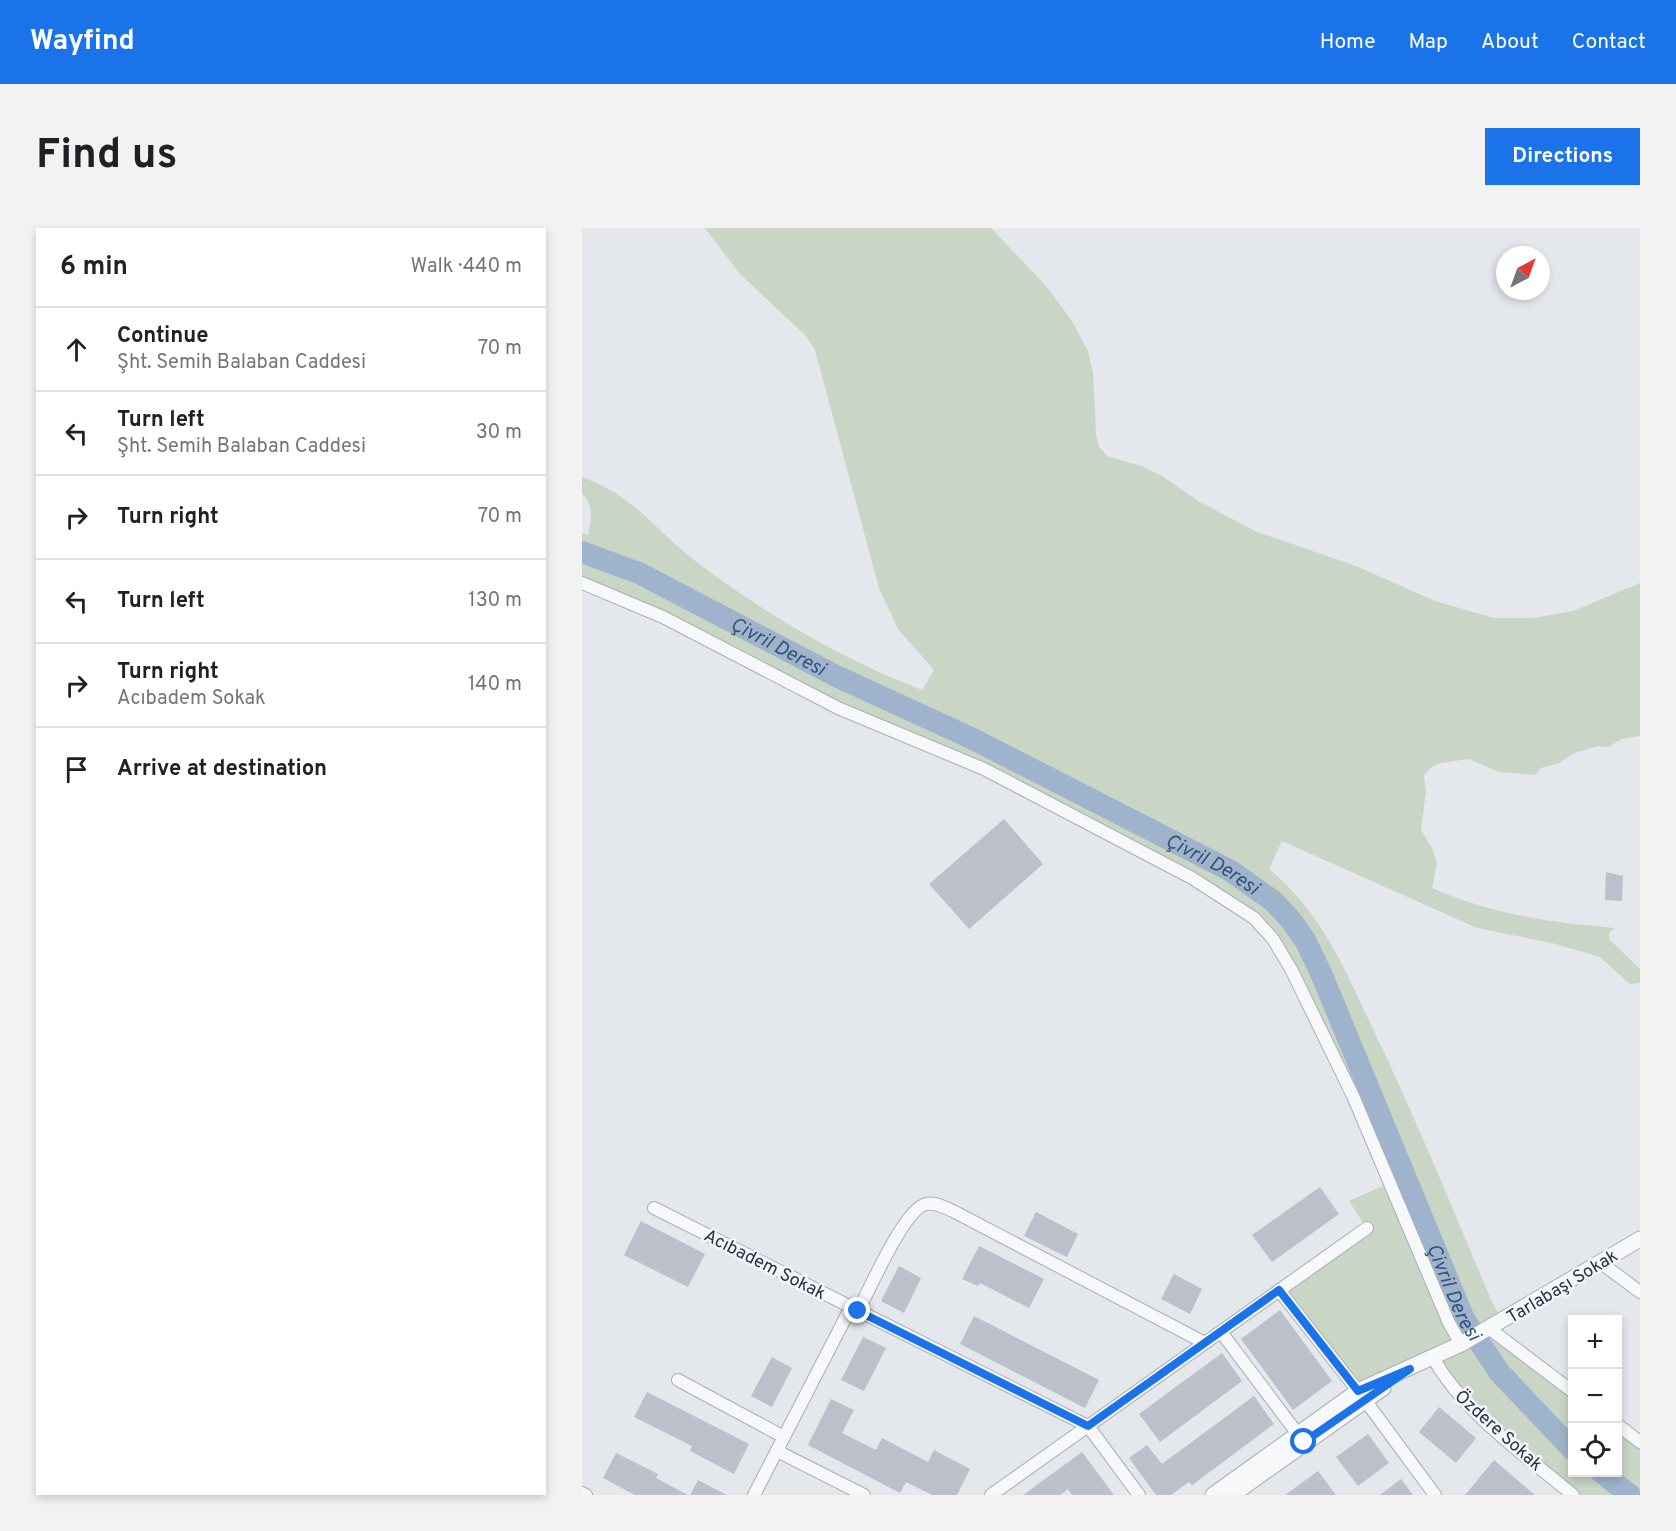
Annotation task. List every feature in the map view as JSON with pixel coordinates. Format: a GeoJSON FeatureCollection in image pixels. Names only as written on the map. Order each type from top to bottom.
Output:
{"type":"FeatureCollection","features":[{"type":"Feature","properties":{"kind":"street"},"geometry":{"type":"LineString","coordinates":[[582,583],[663,618],[838,708],[984,769],[1192,878],[1254,918],[1273,939],[1301,989],[1353,1096],[1449,1323],[1463,1343]]}},
{"type":"Feature","properties":{"kind":"street"},"geometry":{"type":"LineString","coordinates":[[754,1495],[855,1309],[908,1218],[922,1205],[933,1204],[953,1211],[1205,1343]]}},
{"type":"Feature","properties":{"kind":"street","name":"Acıbadem Sokak"},"geometry":{"type":"LineString","coordinates":[[654,1208],[1088,1426],[1139,1495]]}},
{"type":"Feature","properties":{"kind":"street"},"geometry":{"type":"LineString","coordinates":[[991,1495],[1367,1228]]}},
{"type":"Feature","properties":{"kind":"street","name":"Tarlabaşı Sokak"},"geometry":{"type":"LineString","coordinates":[[1361,1396],[1487,1330],[1640,1239]]}},
{"type":"Feature","properties":{"kind":"street"},"geometry":{"type":"LineString","coordinates":[[1601,1263],[1640,1292]]}},
{"type":"Feature","properties":{"kind":"street"},"geometry":{"type":"LineString","coordinates":[[1279,1290],[1435,1495]]}},
{"type":"Feature","properties":{"kind":"street"},"geometry":{"type":"LineString","coordinates":[[1487,1330],[1568,1388]]}},
{"type":"Feature","properties":{"kind":"street"},"geometry":{"type":"LineString","coordinates":[[1221,1332],[1298,1433]]}},
{"type":"Feature","properties":{"kind":"street","name":"Özdere Sokak"},"geometry":{"type":"LineString","coordinates":[[1433,1358],[1445,1380],[1465,1401],[1573,1495]]}},
{"type":"Feature","properties":{"kind":"street"},"geometry":{"type":"LineString","coordinates":[[678,1380],[784,1437]]}},
{"type":"Feature","properties":{"kind":"street"},"geometry":{"type":"LineString","coordinates":[[1213,1495],[1298,1433],[1361,1396]]}},
{"type":"Feature","properties":{"kind":"street"},"geometry":{"type":"LineString","coordinates":[[1232,1495],[1361,1396]]}},
{"type":"Feature","properties":{"kind":"street"},"geometry":{"type":"LineString","coordinates":[[1622,1429],[1640,1442]]}},
{"type":"Feature","properties":{"kind":"street"},"geometry":{"type":"LineString","coordinates":[[777,1451],[864,1495]]}},
{"type":"Feature","properties":{"kind":"street"},"geometry":{"type":"LineString","coordinates":[[582,1493],[586,1495]]}},
{"type":"Feature","properties":{"kind":"green space"},"geometry":{"type":"Polygon","coordinates":[[[705,228],[991,228],[1046,286],[1072,321],[1088,351],[1093,373],[1096,433],[1099,447],[1107,456],[1141,466],[1162,476],[1200,502],[1255,531],[1356,566],[1435,601],[1494,618],[1533,618],[1573,611],[1640,583],[1640,736],[1622,739],[1608,747],[1598,746],[1575,753],[1559,763],[1541,768],[1535,775],[1499,772],[1469,759],[1433,766],[1424,775],[1426,792],[1421,830],[1437,862],[1432,888],[1499,911],[1568,924],[1615,928],[1609,933],[1609,939],[1640,969],[1640,983],[1630,984],[1600,957],[1552,943],[1477,928],[1282,841],[1269,869],[1304,904],[1318,923],[1352,984],[1419,1130],[1492,1302],[1503,1321],[1491,1328],[1568,1388],[1568,1477],[1622,1477],[1622,1428],[1640,1442],[1640,1495],[1573,1495],[1497,1430],[1433,1359],[1358,1391],[1279,1290],[1366,1227],[1349,1201],[1389,1183],[1291,969],[1254,918],[984,769],[582,583],[582,533],[588,535],[591,513],[589,503],[582,494],[582,477],[601,485],[631,504],[683,551],[724,582],[778,618],[834,650],[922,690],[934,670],[898,629],[879,588],[815,350],[806,336],[739,273],[705,228]]]}},
{"type":"Feature","properties":{"kind":"building"},"geometry":{"type":"Polygon","coordinates":[[[1004,819],[1043,864],[969,929],[929,884],[1004,819]]]}},
{"type":"Feature","properties":{"kind":"building"},"geometry":{"type":"Polygon","coordinates":[[[1606,872],[1623,876],[1622,901],[1605,900],[1606,872]]]}},
{"type":"Feature","properties":{"kind":"building"},"geometry":{"type":"Polygon","coordinates":[[[1320,1187],[1339,1214],[1272,1262],[1252,1235],[1320,1187]]]}},
{"type":"Feature","properties":{"kind":"building"},"geometry":{"type":"Polygon","coordinates":[[[1036,1212],[1078,1234],[1067,1257],[1024,1236],[1036,1212]]]}},
{"type":"Feature","properties":{"kind":"building"},"geometry":{"type":"Polygon","coordinates":[[[641,1221],[705,1254],[688,1287],[624,1255],[641,1221]]]}},
{"type":"Feature","properties":{"kind":"building"},"geometry":{"type":"Polygon","coordinates":[[[979,1246],[1044,1279],[1029,1308],[980,1283],[978,1286],[962,1279],[979,1246]]]}},
{"type":"Feature","properties":{"kind":"building"},"geometry":{"type":"Polygon","coordinates":[[[899,1266],[921,1278],[904,1313],[881,1301],[899,1266]]]}},
{"type":"Feature","properties":{"kind":"building"},"geometry":{"type":"Polygon","coordinates":[[[1174,1274],[1202,1289],[1190,1314],[1161,1299],[1174,1274]]]}},
{"type":"Feature","properties":{"kind":"building"},"geometry":{"type":"Polygon","coordinates":[[[1280,1310],[1332,1381],[1293,1410],[1241,1339],[1280,1310]]]}},
{"type":"Feature","properties":{"kind":"building"},"geometry":{"type":"Polygon","coordinates":[[[974,1316],[1099,1380],[1085,1408],[960,1344],[974,1316]]]}},
{"type":"Feature","properties":{"kind":"building"},"geometry":{"type":"Polygon","coordinates":[[[863,1337],[886,1348],[864,1391],[841,1380],[863,1337]]]}},
{"type":"Feature","properties":{"kind":"building"},"geometry":{"type":"Polygon","coordinates":[[[1222,1353],[1242,1381],[1160,1442],[1139,1414],[1222,1353]]]}},
{"type":"Feature","properties":{"kind":"building"},"geometry":{"type":"Polygon","coordinates":[[[772,1357],[792,1368],[772,1407],[751,1396],[772,1357]]]}},
{"type":"Feature","properties":{"kind":"building"},"geometry":{"type":"Polygon","coordinates":[[[647,1392],[749,1444],[734,1474],[690,1451],[692,1446],[634,1417],[647,1392]]]}},
{"type":"Feature","properties":{"kind":"building"},"geometry":{"type":"Polygon","coordinates":[[[1254,1396],[1274,1424],[1192,1485],[1189,1482],[1171,1495],[1156,1495],[1129,1458],[1147,1445],[1162,1464],[1254,1396]]]}},
{"type":"Feature","properties":{"kind":"building"},"geometry":{"type":"Polygon","coordinates":[[[831,1399],[854,1410],[842,1433],[876,1450],[882,1438],[928,1462],[934,1450],[970,1469],[957,1495],[932,1495],[906,1482],[900,1493],[808,1445],[831,1399]]]}},
{"type":"Feature","properties":{"kind":"building"},"geometry":{"type":"Polygon","coordinates":[[[1439,1407],[1476,1438],[1456,1463],[1419,1432],[1439,1407]]]}},
{"type":"Feature","properties":{"kind":"building"},"geometry":{"type":"Polygon","coordinates":[[[1368,1434],[1389,1463],[1358,1486],[1336,1457],[1368,1434]]]}},
{"type":"Feature","properties":{"kind":"building"},"geometry":{"type":"Polygon","coordinates":[[[1082,1452],[1114,1495],[1072,1495],[1068,1489],[1060,1495],[1023,1495],[1082,1452]]]}},
{"type":"Feature","properties":{"kind":"building"},"geometry":{"type":"Polygon","coordinates":[[[616,1453],[658,1474],[656,1478],[688,1495],[635,1495],[603,1478],[616,1453]]]}},
{"type":"Feature","properties":{"kind":"building"},"geometry":{"type":"Polygon","coordinates":[[[1494,1460],[1515,1478],[1535,1495],[1465,1495],[1494,1460]]]}},
{"type":"Feature","properties":{"kind":"building"},"geometry":{"type":"Polygon","coordinates":[[[1318,1471],[1336,1495],[1285,1495],[1318,1471]]]}},
{"type":"Feature","properties":{"kind":"building"},"geometry":{"type":"Polygon","coordinates":[[[1401,1479],[1413,1495],[1380,1495],[1401,1479]]]}},
{"type":"Feature","properties":{"kind":"building"},"geometry":{"type":"Polygon","coordinates":[[[698,1480],[727,1495],[690,1495],[698,1480]]]}},
{"type":"Feature","properties":{"kind":"waterway","name":"Çivril Deresi"},"geometry":{"type":"LineString","coordinates":[[582,552],[639,573],[834,675],[973,739],[1231,871],[1273,901],[1305,940],[1321,973],[1464,1319],[1499,1372],[1568,1445]]}},
{"type":"Feature","properties":{"kind":"waterway","name":"Çivril Deresi"},"geometry":{"type":"LineString","coordinates":[[1607,1477],[1630,1495]]}},
{"type":"Feature","properties":{"kind":"route"},"geometry":{"type":"LineString","coordinates":[[858,1311],[1088,1426],[1279,1290],[1358,1391],[1410,1369],[1304,1442]]}}]}
